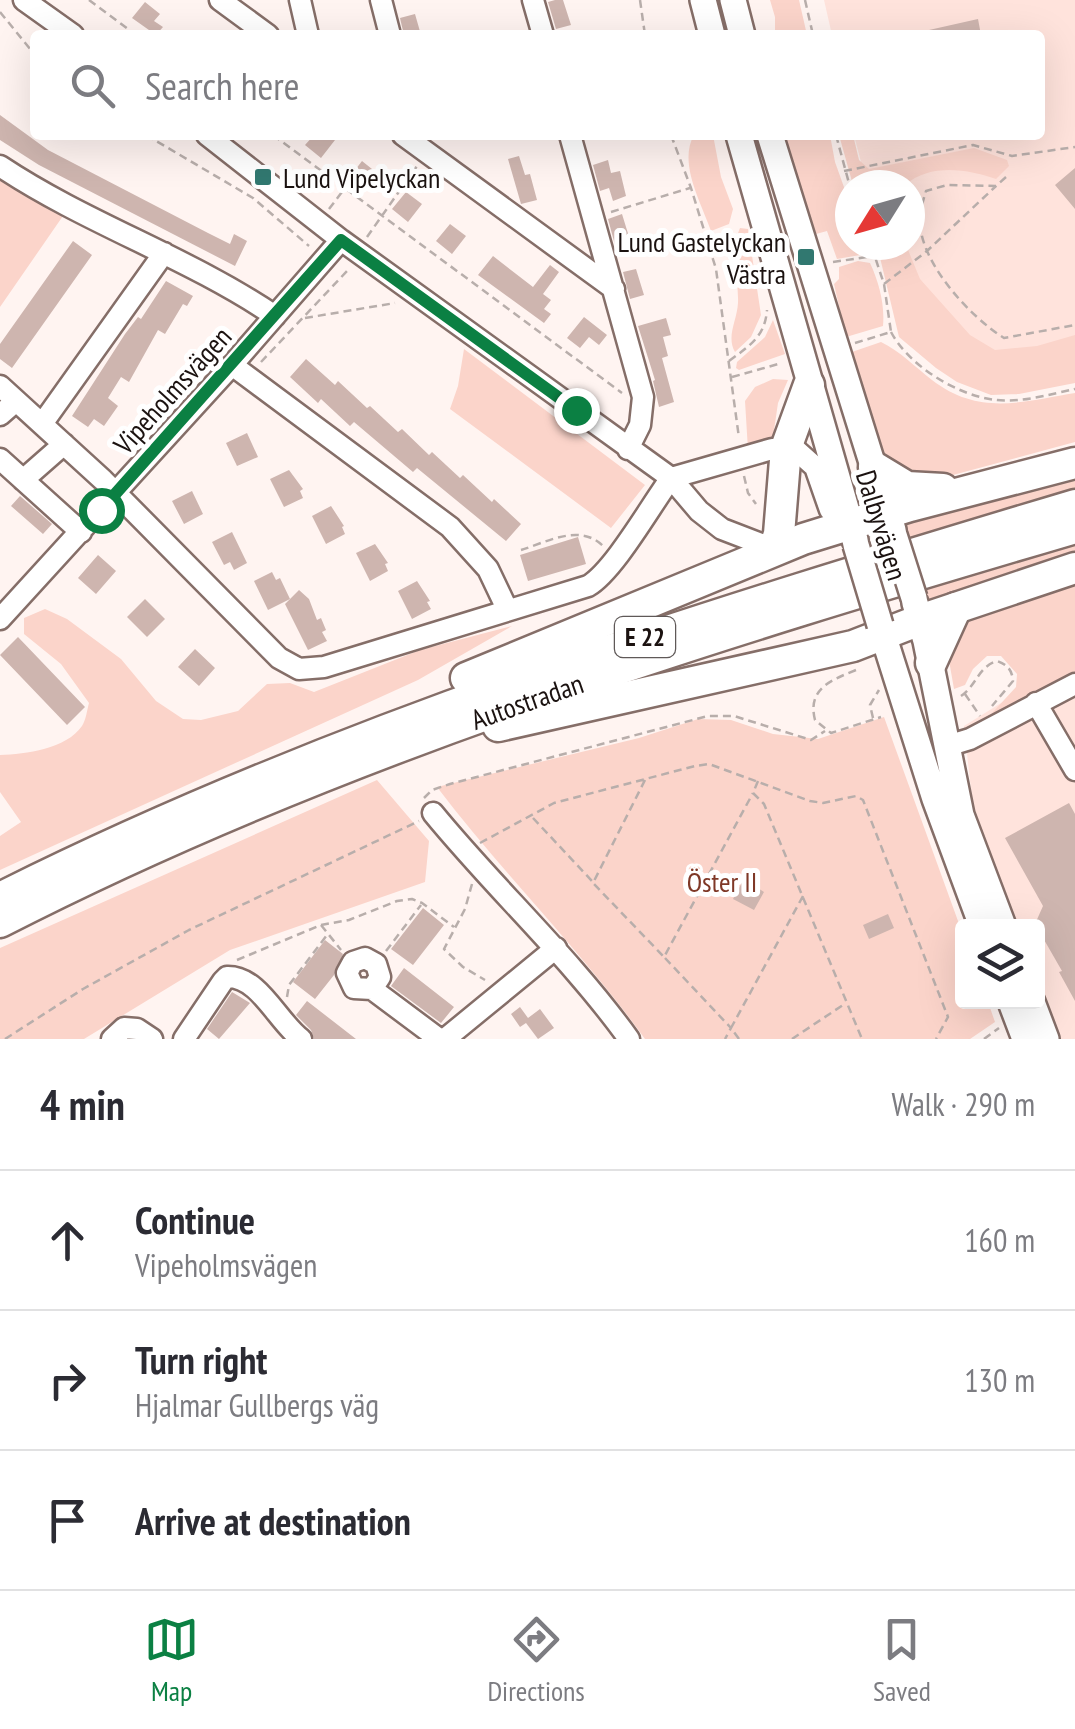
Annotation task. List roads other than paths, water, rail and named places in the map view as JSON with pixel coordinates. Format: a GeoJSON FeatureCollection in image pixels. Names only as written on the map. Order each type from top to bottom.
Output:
{"type":"FeatureCollection","features":[{"type":"Feature","properties":{"kind":"highway"},"geometry":{"type":"LineString","coordinates":[[774,550],[786,448],[801,372]]}},
{"type":"Feature","properties":{"kind":"highway"},"geometry":{"type":"LineString","coordinates":[[224,794],[411,701],[774,550],[891,524],[981,488],[1075,464]]}},
{"type":"Feature","properties":{"kind":"highway"},"geometry":{"type":"LineString","coordinates":[[874,467],[916,488],[981,488]]}},
{"type":"Feature","properties":{"kind":"highway","name":"Autostradan"},"geometry":{"type":"LineString","coordinates":[[0,898],[224,794],[445,706],[572,661],[1075,505]]}},
{"type":"Feature","properties":{"kind":"highway","name":"Autostradan"},"geometry":{"type":"LineString","coordinates":[[0,922],[235,814],[412,742],[579,681],[1075,528]]}},
{"type":"Feature","properties":{"kind":"highway"},"geometry":{"type":"LineString","coordinates":[[412,742],[586,708],[853,646],[917,609],[956,608],[1075,568]]}},
{"type":"Feature","properties":{"kind":"highway"},"geometry":{"type":"LineString","coordinates":[[931,663],[956,608]]}},
{"type":"Feature","properties":{"kind":"main road"},"geometry":{"type":"LineString","coordinates":[[703,0],[711,30]]}},
{"type":"Feature","properties":{"kind":"main road"},"geometry":{"type":"LineString","coordinates":[[733,0],[741,30]]}},
{"type":"Feature","properties":{"kind":"main road","name":"Dalbyvägen"},"geometry":{"type":"LineString","coordinates":[[740,140],[801,372],[935,799],[979,919]]}},
{"type":"Feature","properties":{"kind":"main road","name":"Dalbyvägen"},"geometry":{"type":"LineString","coordinates":[[772,140],[917,609],[961,814],[1000,919]]}},
{"type":"Feature","properties":{"kind":"main road"},"geometry":{"type":"LineString","coordinates":[[1035,1009],[1046,1039]]}},
{"type":"Feature","properties":{"kind":"street"},"geometry":{"type":"LineString","coordinates":[[24,0],[66,30]]}},
{"type":"Feature","properties":{"kind":"street"},"geometry":{"type":"LineString","coordinates":[[220,0],[261,30]]}},
{"type":"Feature","properties":{"kind":"street"},"geometry":{"type":"LineString","coordinates":[[300,0],[307,30]]}},
{"type":"Feature","properties":{"kind":"street"},"geometry":{"type":"LineString","coordinates":[[380,0],[389,30]]}},
{"type":"Feature","properties":{"kind":"street"},"geometry":{"type":"LineString","coordinates":[[533,0],[542,30]]}},
{"type":"Feature","properties":{"kind":"street"},"geometry":{"type":"LineString","coordinates":[[214,140],[341,240],[670,478],[699,511],[722,529],[774,550]]}},
{"type":"Feature","properties":{"kind":"street"},"geometry":{"type":"LineString","coordinates":[[571,140],[643,397],[640,426],[628,448]]}},
{"type":"Feature","properties":{"kind":"street"},"geometry":{"type":"LineString","coordinates":[[413,141],[614,289]]}},
{"type":"Feature","properties":{"kind":"street"},"geometry":{"type":"LineString","coordinates":[[0,166],[72,208],[246,296],[274,316]]}},
{"type":"Feature","properties":{"kind":"street","name":"Vipeholmsvägen"},"geometry":{"type":"LineString","coordinates":[[0,619],[232,366],[341,240]]}},
{"type":"Feature","properties":{"kind":"street"},"geometry":{"type":"LineString","coordinates":[[42,424],[164,253]]}},
{"type":"Feature","properties":{"kind":"street"},"geometry":{"type":"LineString","coordinates":[[232,366],[450,526],[488,568],[507,610]]}},
{"type":"Feature","properties":{"kind":"street"},"geometry":{"type":"LineString","coordinates":[[5,401],[42,424],[116,492],[286,664],[306,670],[588,586],[596,582],[670,478],[742,458],[786,448],[796,450],[810,460],[830,510],[853,534]]}},
{"type":"Feature","properties":{"kind":"street"},"geometry":{"type":"LineString","coordinates":[[22,480],[64,444]]}},
{"type":"Feature","properties":{"kind":"street"},"geometry":{"type":"LineString","coordinates":[[0,459],[81,532]]}},
{"type":"Feature","properties":{"kind":"street"},"geometry":{"type":"LineString","coordinates":[[947,746],[970,739],[1075,684]]}},
{"type":"Feature","properties":{"kind":"street"},"geometry":{"type":"LineString","coordinates":[[1036,703],[1075,770]]}},
{"type":"Feature","properties":{"kind":"street"},"geometry":{"type":"LineString","coordinates":[[433,812],[478,868],[556,948],[629,1039]]}},
{"type":"Feature","properties":{"kind":"street"},"geometry":{"type":"LineString","coordinates":[[372,989],[380,976],[376,964],[366,958],[353,962],[347,973],[349,983],[360,991],[372,989],[442,1039],[556,948]]}},
{"type":"Feature","properties":{"kind":"street"},"geometry":{"type":"LineString","coordinates":[[184,1039],[227,976],[244,979],[294,1034]]}},
{"type":"Feature","properties":{"kind":"street"},"geometry":{"type":"LineString","coordinates":[[112,1039],[124,1028],[136,1029],[152,1039]]}},
{"type":"Feature","properties":{"kind":"place","name":"Lund Vipelyckan"},"geometry":{"type":"Point","coordinates":[263,177]}},
{"type":"Feature","properties":{"kind":"place","name":"Lund Gastelyckan Västra"},"geometry":{"type":"Point","coordinates":[806,257]}},
{"type":"Feature","properties":{"kind":"park label","name":"Öster II"},"geometry":{"type":"Point","coordinates":[722,881]}}]}
